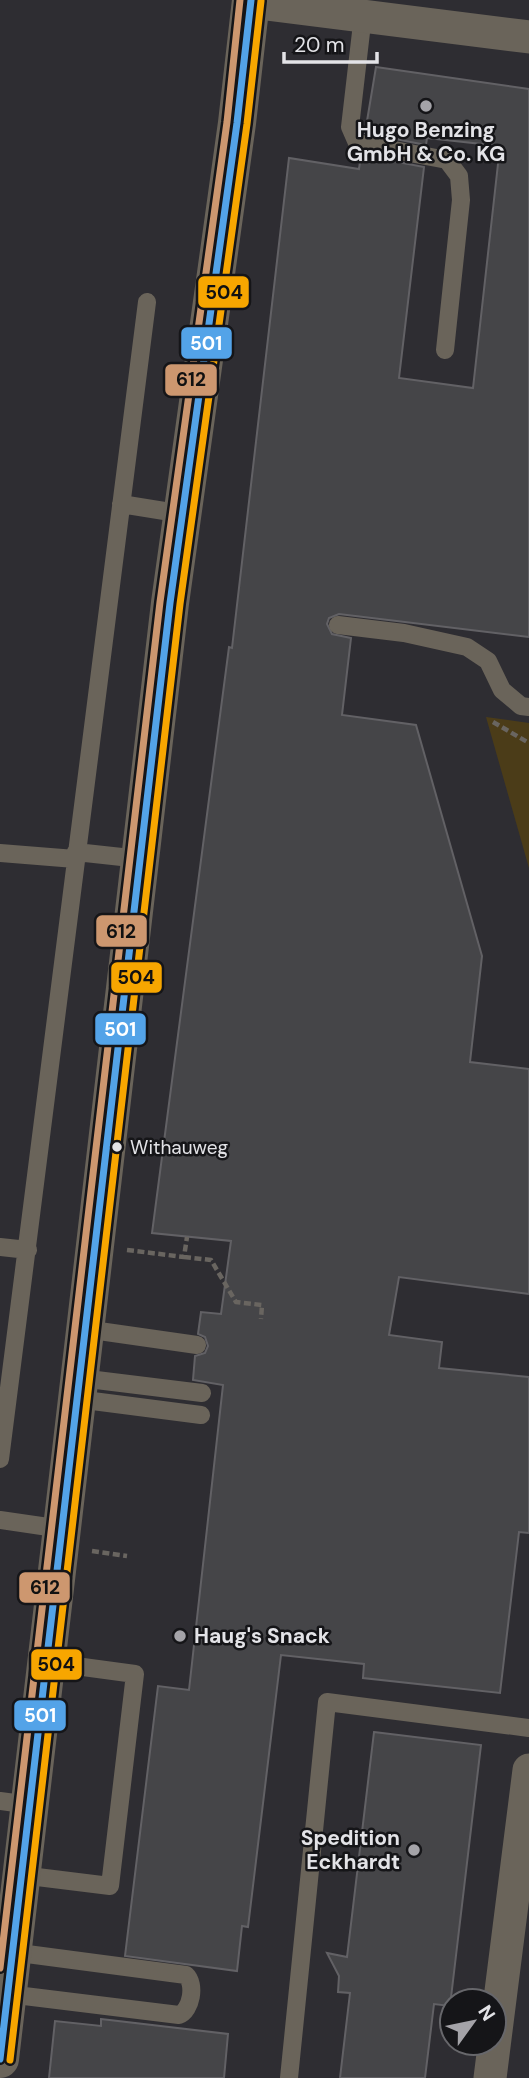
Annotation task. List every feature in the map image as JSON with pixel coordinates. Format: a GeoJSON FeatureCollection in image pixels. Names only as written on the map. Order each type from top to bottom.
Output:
{"type":"FeatureCollection","features":[{"type":"Feature","properties":{"kind":"street"},"geometry":{"type":"LineString","coordinates":[[0,2059],[21,1875],[15,1803],[46,1662],[140,859],[183,514],[236,136],[251,1],[529,37]]}},
{"type":"Feature","properties":{"kind":"street"},"geometry":{"type":"LineString","coordinates":[[491,2078],[529,1769]]}},
{"type":"Feature","properties":{"kind":"lane"},"geometry":{"type":"LineString","coordinates":[[363,15],[350,127],[357,143],[447,160],[458,176],[461,200],[444,350]]}},
{"type":"Feature","properties":{"kind":"lane"},"geometry":{"type":"LineString","coordinates":[[0,1459],[147,302]]}},
{"type":"Feature","properties":{"kind":"lane"},"geometry":{"type":"LineString","coordinates":[[121,504],[183,514]]}},
{"type":"Feature","properties":{"kind":"lane"},"geometry":{"type":"LineString","coordinates":[[338,625],[404,633],[467,647],[488,661],[502,690],[521,706],[529,707]]}},
{"type":"Feature","properties":{"kind":"lane"},"geometry":{"type":"LineString","coordinates":[[0,853],[140,859]]}},
{"type":"Feature","properties":{"kind":"lane"},"geometry":{"type":"LineString","coordinates":[[0,1247],[28,1250]]}},
{"type":"Feature","properties":{"kind":"lane"},"geometry":{"type":"LineString","coordinates":[[85,1329],[197,1345]]}},
{"type":"Feature","properties":{"kind":"lane"},"geometry":{"type":"LineString","coordinates":[[78,1389],[202,1393]]}},
{"type":"Feature","properties":{"kind":"lane"},"geometry":{"type":"LineString","coordinates":[[78,1389],[201,1415]]}},
{"type":"Feature","properties":{"kind":"lane"},"geometry":{"type":"LineString","coordinates":[[0,1520],[62,1529]]}},
{"type":"Feature","properties":{"kind":"lane"},"geometry":{"type":"LineString","coordinates":[[21,1875],[110,1886],[135,1674],[46,1662]]}},
{"type":"Feature","properties":{"kind":"lane"},"geometry":{"type":"LineString","coordinates":[[289,2078],[327,1702],[529,1728]]}},
{"type":"Feature","properties":{"kind":"lane"},"geometry":{"type":"LineString","coordinates":[[8,1994],[179,2015],[188,2008],[192,1984],[186,1975],[12,1952]]}},
{"type":"Feature","properties":{"kind":"path"},"geometry":{"type":"LineString","coordinates":[[493,722],[529,743]]}},
{"type":"Feature","properties":{"kind":"path"},"geometry":{"type":"LineString","coordinates":[[184,1257],[211,1261],[236,1302],[262,1305],[261,1319]]}},
{"type":"Feature","properties":{"kind":"shaded area"},"geometry":{"type":"Polygon","coordinates":[[[486,717],[529,723],[529,868],[486,717]]]}},
{"type":"Feature","properties":{"kind":"building"},"geometry":{"type":"Polygon","coordinates":[[[376,67],[529,89],[529,637],[339,614],[329,618],[327,624],[332,634],[351,638],[342,715],[416,725],[482,956],[470,1062],[529,1069],[529,1294],[399,1277],[389,1335],[442,1342],[439,1368],[529,1377],[529,1533],[519,1532],[500,1693],[363,1678],[364,1664],[281,1655],[248,1927],[242,1926],[237,1971],[125,1956],[158,1686],[189,1690],[223,1385],[193,1380],[195,1356],[205,1353],[208,1346],[205,1337],[198,1334],[201,1312],[221,1314],[231,1241],[152,1233],[229,647],[232,648],[289,158],[359,169],[361,155],[424,167],[399,378],[473,388],[500,146],[427,138],[426,145],[365,133],[376,67]]]}},
{"type":"Feature","properties":{"kind":"building","name":"Spedition Eckhardt"},"geometry":{"type":"Polygon","coordinates":[[[374,1732],[481,1745],[452,1987],[438,1987],[438,2004],[434,2004],[425,2078],[340,2078],[350,1993],[338,1992],[339,1976],[327,1953],[347,1957],[374,1732]]]}},
{"type":"Feature","properties":{"kind":"building"},"geometry":{"type":"Polygon","coordinates":[[[101,2019],[228,2034],[224,2078],[49,2078],[55,2021],[101,2026],[101,2019]]]}},
{"type":"Feature","properties":{"kind":"transit line","name":"612"},"geometry":{"type":"LineString","coordinates":[[0,1968],[160,602],[227,122],[240,0]]}},
{"type":"Feature","properties":{"kind":"transit line","name":"501"},"geometry":{"type":"LineString","coordinates":[[0,2059],[170,603],[237,123],[251,0]]}},
{"type":"Feature","properties":{"kind":"transit line","name":"504"},"geometry":{"type":"LineString","coordinates":[[10,2060],[180,604],[247,124],[261,1]]}},
{"type":"Feature","properties":{"kind":"place","name":"Hugo Benzing GmbH & Co. KG"},"geometry":{"type":"Point","coordinates":[426,106]}},
{"type":"Feature","properties":{"kind":"place","name":"Withauweg"},"geometry":{"type":"Point","coordinates":[117,1147]}},
{"type":"Feature","properties":{"kind":"place","name":"Haug's Snack"},"geometry":{"type":"Point","coordinates":[180,1636]}},
{"type":"Feature","properties":{"kind":"place","name":"Spedition Eckhardt"},"geometry":{"type":"Point","coordinates":[414,1850]}}]}
